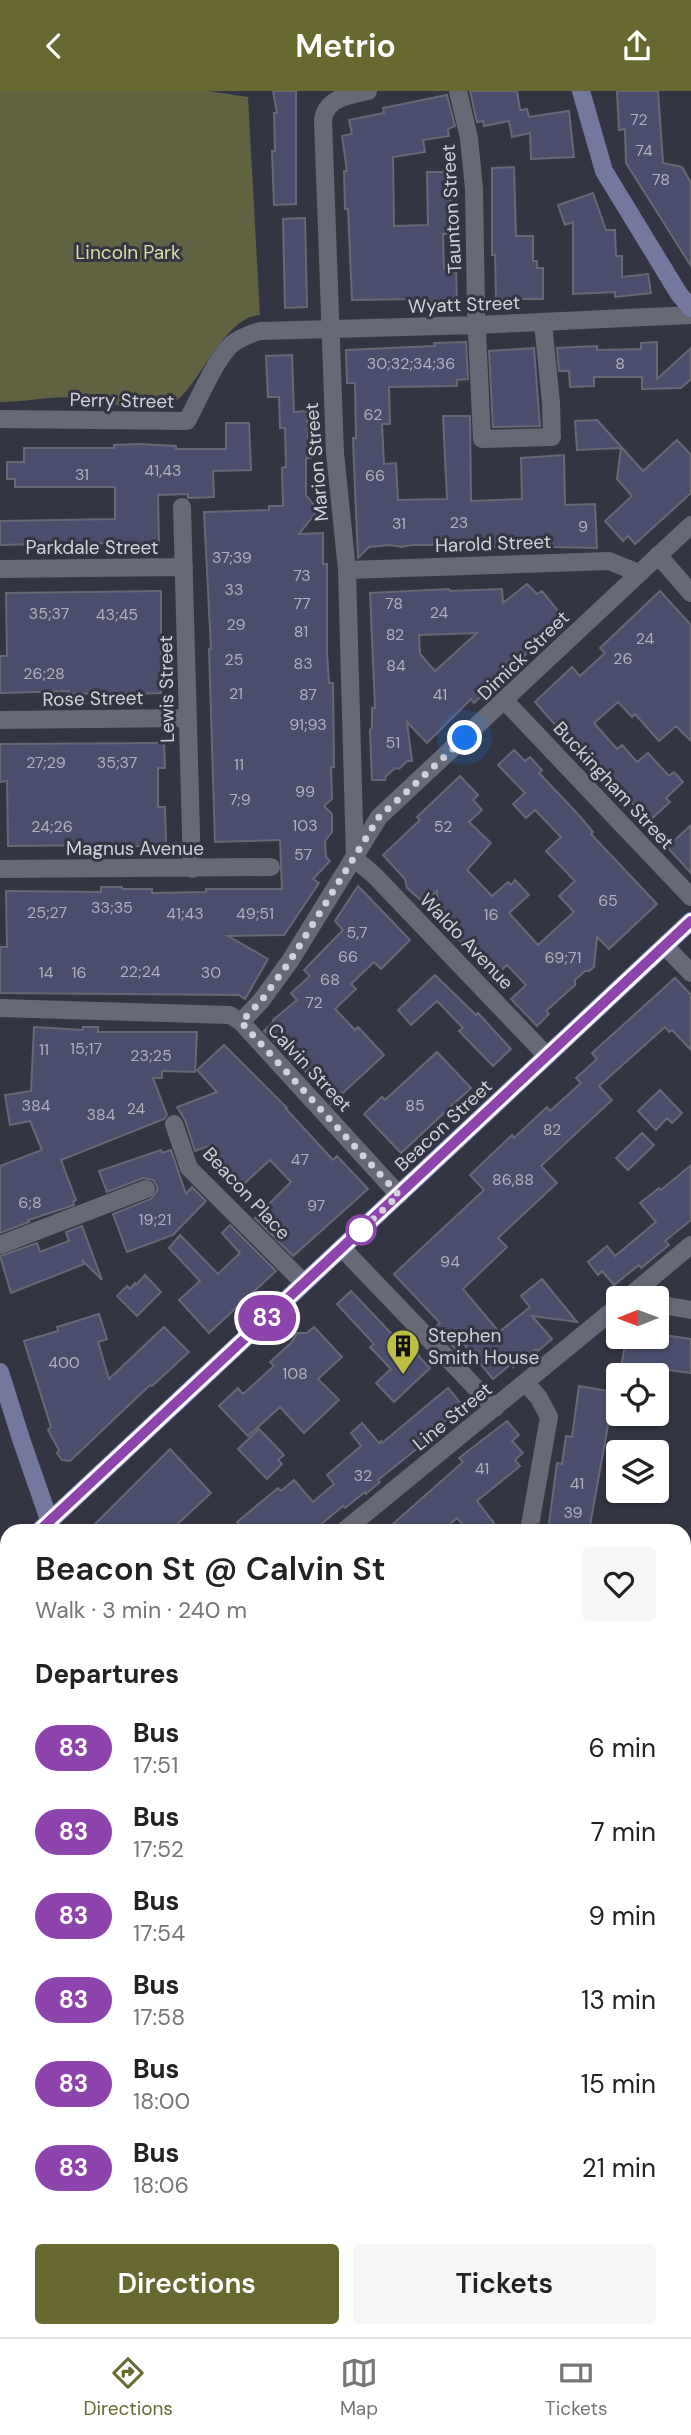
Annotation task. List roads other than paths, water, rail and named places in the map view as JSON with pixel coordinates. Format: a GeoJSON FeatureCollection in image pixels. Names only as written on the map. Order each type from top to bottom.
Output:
{"type":"FeatureCollection","features":[{"type":"Feature","properties":{"kind":"main road"},"geometry":{"type":"LineString","coordinates":[[581,91],[604,171],[679,294],[691,308]]}},
{"type":"Feature","properties":{"kind":"main road","name":"Beacon Street"},"geometry":{"type":"LineString","coordinates":[[51,1524],[691,921]]}},
{"type":"Feature","properties":{"kind":"main road"},"geometry":{"type":"LineString","coordinates":[[0,1372],[46,1524]]}},
{"type":"Feature","properties":{"kind":"street","name":"Taunton Street"},"geometry":{"type":"LineString","coordinates":[[458,91],[469,138],[474,190],[482,439],[552,437],[544,323]]}},
{"type":"Feature","properties":{"kind":"street","name":"Marion Street"},"geometry":{"type":"LineString","coordinates":[[355,859],[347,570],[335,453],[323,120],[324,111],[329,104],[361,92]]}},
{"type":"Feature","properties":{"kind":"street","name":"Wyatt Street"},"geometry":{"type":"LineString","coordinates":[[240,339],[260,331],[691,316]]}},
{"type":"Feature","properties":{"kind":"street","name":"Perry Street"},"geometry":{"type":"LineString","coordinates":[[0,419],[187,421],[221,357],[230,345],[240,339]]}},
{"type":"Feature","properties":{"kind":"street","name":"Lewis Street"},"geometry":{"type":"LineString","coordinates":[[182,507],[192,869]]}},
{"type":"Feature","properties":{"kind":"street","name":"Dimick Street"},"geometry":{"type":"LineString","coordinates":[[241,1022],[261,1001],[290,961],[379,817],[691,525]]}},
{"type":"Feature","properties":{"kind":"street"},"geometry":{"type":"LineString","coordinates":[[658,555],[691,593]]}},
{"type":"Feature","properties":{"kind":"street","name":"Harold Street"},"geometry":{"type":"LineString","coordinates":[[347,570],[609,561],[639,573]]}},
{"type":"Feature","properties":{"kind":"street","name":"Parkdale Street"},"geometry":{"type":"LineString","coordinates":[[0,569],[184,567]]}},
{"type":"Feature","properties":{"kind":"street","name":"Buckingham Street"},"geometry":{"type":"LineString","coordinates":[[506,701],[691,897]]}},
{"type":"Feature","properties":{"kind":"street","name":"Rose Street"},"geometry":{"type":"LineString","coordinates":[[0,720],[187,718]]}},
{"type":"Feature","properties":{"kind":"street","name":"Waldo Avenue"},"geometry":{"type":"LineString","coordinates":[[355,859],[374,875],[547,1056]]}},
{"type":"Feature","properties":{"kind":"street","name":"Magnus Avenue"},"geometry":{"type":"LineString","coordinates":[[0,869],[271,867]]}},
{"type":"Feature","properties":{"kind":"street"},"geometry":{"type":"LineString","coordinates":[[665,946],[691,973]]}},
{"type":"Feature","properties":{"kind":"street","name":"Calvin Street"},"geometry":{"type":"LineString","coordinates":[[0,1008],[230,1015],[241,1022],[399,1195]]}},
{"type":"Feature","properties":{"kind":"street","name":"Beacon Place"},"geometry":{"type":"LineString","coordinates":[[174,1124],[189,1168],[304,1283]]}},
{"type":"Feature","properties":{"kind":"street"},"geometry":{"type":"LineString","coordinates":[[0,1244],[146,1189]]}},
{"type":"Feature","properties":{"kind":"street"},"geometry":{"type":"LineString","coordinates":[[642,1286],[691,1245]]}},
{"type":"Feature","properties":{"kind":"street"},"geometry":{"type":"LineString","coordinates":[[342,1248],[495,1408]]}},
{"type":"Feature","properties":{"kind":"street"},"geometry":{"type":"LineString","coordinates":[[669,1306],[691,1310]]}},
{"type":"Feature","properties":{"kind":"street","name":"Line Street"},"geometry":{"type":"LineString","coordinates":[[353,1524],[606,1315]]}},
{"type":"Feature","properties":{"kind":"street"},"geometry":{"type":"LineString","coordinates":[[526,1383],[539,1398],[549,1417],[530,1524]]}},
{"type":"Feature","properties":{"kind":"place","name":"Stephen Smith House"},"geometry":{"type":"Point","coordinates":[403,1376]}},
{"type":"Feature","properties":{"kind":"park label","name":"Lincoln Park"},"geometry":{"type":"Point","coordinates":[128,252]}}]}
